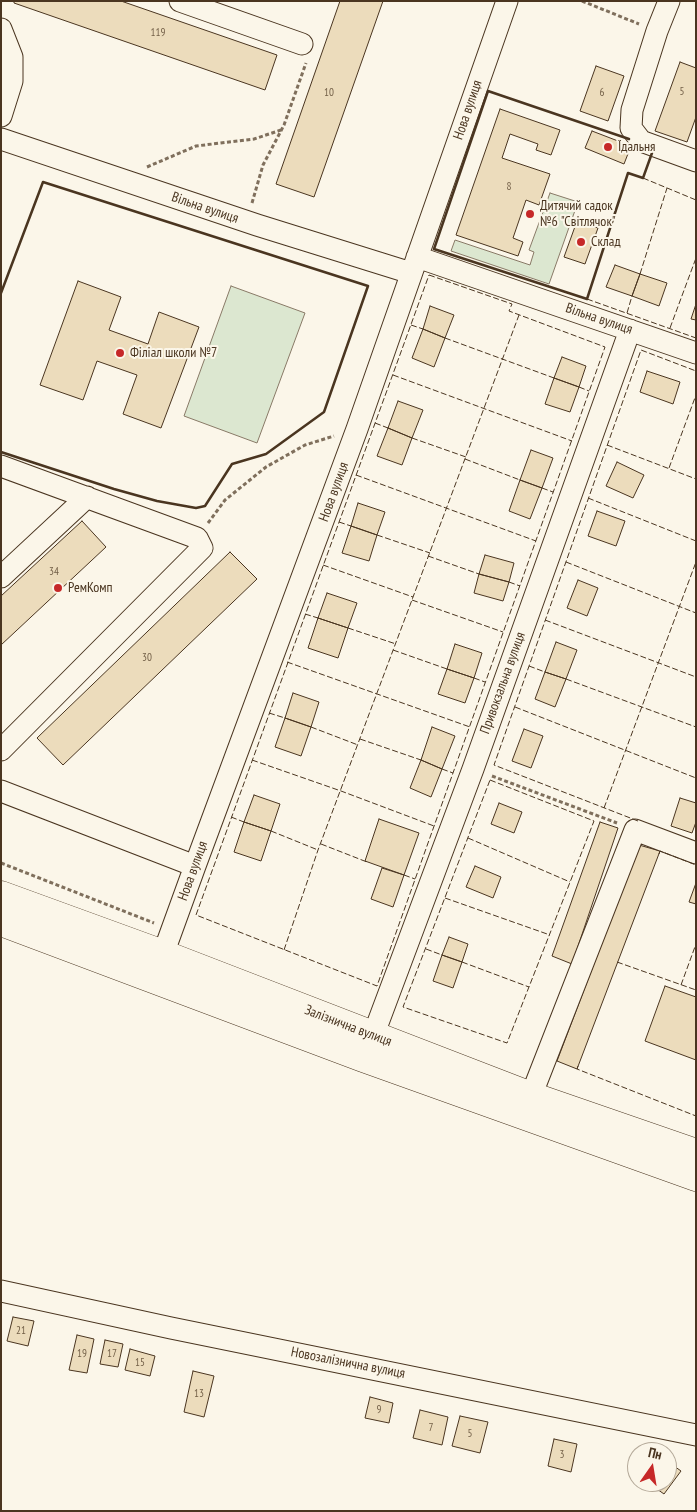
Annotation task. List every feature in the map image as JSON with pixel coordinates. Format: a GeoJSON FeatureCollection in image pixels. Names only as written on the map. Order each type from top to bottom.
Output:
{"type":"FeatureCollection","features":[{"type":"Feature","properties":{"kind":"main road","name":"Залізнична вулиця"},"geometry":{"type":"LineString","coordinates":[[1,894],[167,942],[373,1036],[531,1096],[696,1153]]}},
{"type":"Feature","properties":{"kind":"main road","name":"Залізнична вулиця"},"geometry":{"type":"LineString","coordinates":[[1,922],[372,1061],[696,1177]]}},
{"type":"Feature","properties":{"kind":"street"},"geometry":{"type":"LineString","coordinates":[[180,1],[302,44]]}},
{"type":"Feature","properties":{"kind":"street","name":"Нова вулиця"},"geometry":{"type":"LineString","coordinates":[[154,980],[194,866],[357,429],[507,1]]}},
{"type":"Feature","properties":{"kind":"street"},"geometry":{"type":"LineString","coordinates":[[669,1],[657,31],[632,110],[631,128],[641,141],[696,161]]}},
{"type":"Feature","properties":{"kind":"street"},"geometry":{"type":"LineString","coordinates":[[1,116],[12,81],[12,57],[4,40]]}},
{"type":"Feature","properties":{"kind":"street","name":"Вільна вулиця"},"geometry":{"type":"LineString","coordinates":[[1,139],[256,226],[414,265],[630,330],[696,353]]}},
{"type":"Feature","properties":{"kind":"street","name":"Привокзальна вулиця"},"geometry":{"type":"LineString","coordinates":[[373,1036],[473,768],[630,330]]}},
{"type":"Feature","properties":{"kind":"street"},"geometry":{"type":"LineString","coordinates":[[1,466],[197,538],[202,548],[1,750]]}},
{"type":"Feature","properties":{"kind":"street"},"geometry":{"type":"LineString","coordinates":[[1,577],[87,497]]}},
{"type":"Feature","properties":{"kind":"street"},"geometry":{"type":"LineString","coordinates":[[1,791],[194,866]]}},
{"type":"Feature","properties":{"kind":"street"},"geometry":{"type":"LineString","coordinates":[[531,1096],[635,830],[696,853]]}},
{"type":"Feature","properties":{"kind":"street","name":"Новозалізнична вулиця"},"geometry":{"type":"LineString","coordinates":[[1,1291],[171,1328],[696,1435]]}},
{"type":"Feature","properties":{"kind":"path"},"geometry":{"type":"LineString","coordinates":[[582,1],[657,31]]}},
{"type":"Feature","properties":{"kind":"path"},"geometry":{"type":"LineString","coordinates":[[256,226],[251,207],[263,165],[281,130],[307,62],[302,44]]}},
{"type":"Feature","properties":{"kind":"path"},"geometry":{"type":"LineString","coordinates":[[126,182],[145,168],[196,146],[254,139],[281,130]]}},
{"type":"Feature","properties":{"kind":"path"},"geometry":{"type":"LineString","coordinates":[[197,538],[225,500],[266,467],[305,446],[357,429]]}},
{"type":"Feature","properties":{"kind":"path"},"geometry":{"type":"LineString","coordinates":[[473,768],[635,830]]}},
{"type":"Feature","properties":{"kind":"path"},"geometry":{"type":"LineString","coordinates":[[1,863],[167,942]]}},
{"type":"Feature","properties":{"kind":"green space"},"geometry":{"type":"Polygon","coordinates":[[[550,193],[578,202],[549,284],[451,251],[455,240],[530,265],[534,252],[529,250],[550,193]]]}},
{"type":"Feature","properties":{"kind":"green space"},"geometry":{"type":"Polygon","coordinates":[[[231,286],[305,313],[257,443],[184,416],[231,286]]]}},
{"type":"Feature","properties":{"kind":"building"},"geometry":{"type":"Polygon","coordinates":[[[14,1],[121,1],[277,55],[265,90],[14,3],[14,1]]]}},
{"type":"Feature","properties":{"kind":"building"},"geometry":{"type":"Polygon","coordinates":[[[340,1],[383,1],[314,197],[276,184],[340,1]]]}},
{"type":"Feature","properties":{"kind":"building"},"geometry":{"type":"Polygon","coordinates":[[[680,62],[696,68],[696,117],[687,142],[655,131],[680,62]]]}},
{"type":"Feature","properties":{"kind":"building"},"geometry":{"type":"Polygon","coordinates":[[[596,66],[624,76],[608,121],[580,111],[596,66]]]}},
{"type":"Feature","properties":{"kind":"building"},"geometry":{"type":"Polygon","coordinates":[[[500,109],[560,130],[551,155],[536,150],[538,144],[510,134],[502,158],[550,174],[539,205],[526,200],[513,238],[523,242],[518,256],[456,235],[500,109]]]}},
{"type":"Feature","properties":{"kind":"building","name":"Їдальня"},"geometry":{"type":"Polygon","coordinates":[[[592,131],[631,146],[624,164],[585,148],[592,131]]]}},
{"type":"Feature","properties":{"kind":"building","name":"Склад"},"geometry":{"type":"Polygon","coordinates":[[[577,221],[598,228],[585,264],[564,257],[577,221]]]}},
{"type":"Feature","properties":{"kind":"building"},"geometry":{"type":"Polygon","coordinates":[[[615,265],[640,274],[632,296],[606,287],[615,265]]]}},
{"type":"Feature","properties":{"kind":"building"},"geometry":{"type":"Polygon","coordinates":[[[640,274],[667,283],[659,306],[632,296],[640,274]]]}},
{"type":"Feature","properties":{"kind":"building","name":"Філіал школи №7"},"geometry":{"type":"Polygon","coordinates":[[[78,281],[121,297],[109,330],[148,344],[159,312],[199,327],[161,428],[123,414],[137,375],[97,361],[83,400],[40,385],[78,281]]]}},
{"type":"Feature","properties":{"kind":"building"},"geometry":{"type":"Polygon","coordinates":[[[696,304],[696,320],[691,319],[696,304]]]}},
{"type":"Feature","properties":{"kind":"building"},"geometry":{"type":"Polygon","coordinates":[[[430,306],[454,315],[445,338],[423,329],[430,306]]]}},
{"type":"Feature","properties":{"kind":"building"},"geometry":{"type":"Polygon","coordinates":[[[423,329],[445,338],[434,367],[412,358],[423,329]]]}},
{"type":"Feature","properties":{"kind":"building"},"geometry":{"type":"Polygon","coordinates":[[[562,357],[586,366],[579,387],[554,378],[562,357]]]}},
{"type":"Feature","properties":{"kind":"building"},"geometry":{"type":"Polygon","coordinates":[[[647,371],[680,382],[673,404],[640,392],[647,371]]]}},
{"type":"Feature","properties":{"kind":"building"},"geometry":{"type":"Polygon","coordinates":[[[554,378],[579,387],[570,412],[545,404],[554,378]]]}},
{"type":"Feature","properties":{"kind":"building"},"geometry":{"type":"Polygon","coordinates":[[[398,401],[423,410],[412,438],[388,428],[398,401]]]}},
{"type":"Feature","properties":{"kind":"building"},"geometry":{"type":"Polygon","coordinates":[[[388,428],[412,438],[402,465],[377,456],[388,428]]]}},
{"type":"Feature","properties":{"kind":"building"},"geometry":{"type":"Polygon","coordinates":[[[531,450],[553,458],[542,488],[520,480],[531,450]]]}},
{"type":"Feature","properties":{"kind":"building"},"geometry":{"type":"Polygon","coordinates":[[[617,462],[644,475],[633,498],[606,486],[617,462]]]}},
{"type":"Feature","properties":{"kind":"building"},"geometry":{"type":"Polygon","coordinates":[[[520,480],[542,488],[530,519],[509,511],[520,480]]]}},
{"type":"Feature","properties":{"kind":"building"},"geometry":{"type":"Polygon","coordinates":[[[358,503],[385,512],[377,535],[351,526],[358,503]]]}},
{"type":"Feature","properties":{"kind":"building"},"geometry":{"type":"Polygon","coordinates":[[[597,511],[625,521],[616,546],[588,536],[597,511]]]}},
{"type":"Feature","properties":{"kind":"building"},"geometry":{"type":"Polygon","coordinates":[[[82,521],[106,547],[1,645],[1,596],[82,521]]]}},
{"type":"Feature","properties":{"kind":"building"},"geometry":{"type":"Polygon","coordinates":[[[351,526],[377,535],[369,561],[342,553],[351,526]]]}},
{"type":"Feature","properties":{"kind":"building"},"geometry":{"type":"Polygon","coordinates":[[[230,552],[257,579],[63,765],[37,738],[230,552]]]}},
{"type":"Feature","properties":{"kind":"building"},"geometry":{"type":"Polygon","coordinates":[[[485,555],[514,563],[509,582],[479,574],[485,555]]]}},
{"type":"Feature","properties":{"kind":"building"},"geometry":{"type":"Polygon","coordinates":[[[479,574],[509,582],[503,601],[474,593],[479,574]]]}},
{"type":"Feature","properties":{"kind":"building"},"geometry":{"type":"Polygon","coordinates":[[[578,580],[598,588],[587,616],[567,608],[578,580]]]}},
{"type":"Feature","properties":{"kind":"building"},"geometry":{"type":"Polygon","coordinates":[[[327,593],[357,603],[348,628],[318,618],[327,593]]]}},
{"type":"Feature","properties":{"kind":"building"},"geometry":{"type":"Polygon","coordinates":[[[318,618],[348,628],[338,658],[308,648],[318,618]]]}},
{"type":"Feature","properties":{"kind":"building"},"geometry":{"type":"Polygon","coordinates":[[[556,642],[577,650],[566,679],[545,672],[556,642]]]}},
{"type":"Feature","properties":{"kind":"building"},"geometry":{"type":"Polygon","coordinates":[[[455,644],[482,653],[474,678],[447,669],[455,644]]]}},
{"type":"Feature","properties":{"kind":"building"},"geometry":{"type":"Polygon","coordinates":[[[447,669],[474,678],[465,703],[438,694],[447,669]]]}},
{"type":"Feature","properties":{"kind":"building"},"geometry":{"type":"Polygon","coordinates":[[[545,672],[566,679],[555,707],[535,699],[545,672]]]}},
{"type":"Feature","properties":{"kind":"building"},"geometry":{"type":"Polygon","coordinates":[[[293,693],[319,702],[311,727],[285,718],[293,693]]]}},
{"type":"Feature","properties":{"kind":"building"},"geometry":{"type":"Polygon","coordinates":[[[285,718],[311,727],[301,756],[275,747],[285,718]]]}},
{"type":"Feature","properties":{"kind":"building"},"geometry":{"type":"Polygon","coordinates":[[[432,727],[455,736],[442,769],[421,760],[432,727]]]}},
{"type":"Feature","properties":{"kind":"building"},"geometry":{"type":"Polygon","coordinates":[[[524,729],[543,736],[531,768],[512,761],[524,729]]]}},
{"type":"Feature","properties":{"kind":"building"},"geometry":{"type":"Polygon","coordinates":[[[421,760],[442,769],[431,797],[410,788],[421,760]]]}},
{"type":"Feature","properties":{"kind":"building"},"geometry":{"type":"Polygon","coordinates":[[[254,795],[280,804],[271,831],[244,822],[254,795]]]}},
{"type":"Feature","properties":{"kind":"building"},"geometry":{"type":"Polygon","coordinates":[[[680,798],[696,803],[696,822],[692,833],[671,826],[680,798]]]}},
{"type":"Feature","properties":{"kind":"building"},"geometry":{"type":"Polygon","coordinates":[[[499,803],[522,812],[514,833],[491,824],[499,803]]]}},
{"type":"Feature","properties":{"kind":"building"},"geometry":{"type":"Polygon","coordinates":[[[379,819],[419,833],[404,875],[365,861],[379,819]]]}},
{"type":"Feature","properties":{"kind":"building"},"geometry":{"type":"Polygon","coordinates":[[[244,822],[271,831],[261,861],[234,852],[244,822]]]}},
{"type":"Feature","properties":{"kind":"building"},"geometry":{"type":"Polygon","coordinates":[[[600,822],[618,828],[572,964],[552,956],[600,822]]]}},
{"type":"Feature","properties":{"kind":"building"},"geometry":{"type":"Polygon","coordinates":[[[639,845],[660,851],[577,1069],[557,1061],[639,845]]]}},
{"type":"Feature","properties":{"kind":"building"},"geometry":{"type":"Polygon","coordinates":[[[475,866],[501,877],[493,898],[466,887],[475,866]]]}},
{"type":"Feature","properties":{"kind":"building"},"geometry":{"type":"Polygon","coordinates":[[[382,868],[404,875],[393,907],[371,899],[382,868]]]}},
{"type":"Feature","properties":{"kind":"building"},"geometry":{"type":"Polygon","coordinates":[[[696,883],[696,904],[689,902],[696,883]]]}},
{"type":"Feature","properties":{"kind":"building"},"geometry":{"type":"Polygon","coordinates":[[[449,937],[468,944],[462,962],[442,955],[449,937]]]}},
{"type":"Feature","properties":{"kind":"building"},"geometry":{"type":"Polygon","coordinates":[[[442,955],[462,962],[453,988],[433,981],[442,955]]]}},
{"type":"Feature","properties":{"kind":"building"},"geometry":{"type":"Polygon","coordinates":[[[665,986],[696,997],[696,1060],[645,1041],[665,986]]]}},
{"type":"Feature","properties":{"kind":"building"},"geometry":{"type":"Polygon","coordinates":[[[13,1317],[34,1321],[28,1346],[7,1341],[13,1317]]]}},
{"type":"Feature","properties":{"kind":"building"},"geometry":{"type":"Polygon","coordinates":[[[77,1335],[94,1339],[87,1373],[69,1370],[77,1335]]]}},
{"type":"Feature","properties":{"kind":"building"},"geometry":{"type":"Polygon","coordinates":[[[105,1340],[123,1344],[118,1367],[100,1364],[105,1340]]]}},
{"type":"Feature","properties":{"kind":"building"},"geometry":{"type":"Polygon","coordinates":[[[130,1349],[155,1356],[150,1376],[125,1370],[130,1349]]]}},
{"type":"Feature","properties":{"kind":"building"},"geometry":{"type":"Polygon","coordinates":[[[193,1371],[214,1376],[204,1417],[184,1412],[193,1371]]]}},
{"type":"Feature","properties":{"kind":"building"},"geometry":{"type":"Polygon","coordinates":[[[370,1397],[393,1403],[389,1423],[365,1418],[370,1397]]]}},
{"type":"Feature","properties":{"kind":"building"},"geometry":{"type":"Polygon","coordinates":[[[420,1410],[448,1417],[442,1445],[413,1438],[420,1410]]]}},
{"type":"Feature","properties":{"kind":"building"},"geometry":{"type":"Polygon","coordinates":[[[460,1416],[488,1422],[480,1453],[452,1446],[460,1416]]]}},
{"type":"Feature","properties":{"kind":"building"},"geometry":{"type":"Polygon","coordinates":[[[554,1439],[577,1444],[571,1472],[548,1466],[554,1439]]]}},
{"type":"Feature","properties":{"kind":"building"},"geometry":{"type":"Polygon","coordinates":[[[677,1468],[681,1471],[677,1476],[677,1468]]]}},
{"type":"Feature","properties":{"kind":"fence"},"geometry":{"type":"LineString","coordinates":[[643,178],[696,200]]}},
{"type":"Feature","properties":{"kind":"fence"},"geometry":{"type":"LineString","coordinates":[[640,274],[667,188]]}},
{"type":"Feature","properties":{"kind":"fence"},"geometry":{"type":"LineString","coordinates":[[670,328],[696,258]]}},
{"type":"Feature","properties":{"kind":"fence"},"geometry":{"type":"LineString","coordinates":[[429,275],[512,304],[509,311],[605,347],[377,986],[196,915],[429,275]]}},
{"type":"Feature","properties":{"kind":"fence"},"geometry":{"type":"LineString","coordinates":[[627,313],[632,296]]}},
{"type":"Feature","properties":{"kind":"fence"},"geometry":{"type":"LineString","coordinates":[[587,299],[696,338]]}},
{"type":"Feature","properties":{"kind":"fence"},"geometry":{"type":"LineString","coordinates":[[284,950],[318,850],[519,315]]}},
{"type":"Feature","properties":{"kind":"fence"},"geometry":{"type":"LineString","coordinates":[[411,325],[423,329]]}},
{"type":"Feature","properties":{"kind":"fence"},"geometry":{"type":"LineString","coordinates":[[445,338],[554,378]]}},
{"type":"Feature","properties":{"kind":"fence"},"geometry":{"type":"LineString","coordinates":[[638,821],[494,765],[641,350],[696,371]]}},
{"type":"Feature","properties":{"kind":"fence"},"geometry":{"type":"LineString","coordinates":[[393,375],[572,441]]}},
{"type":"Feature","properties":{"kind":"fence"},"geometry":{"type":"LineString","coordinates":[[579,387],[589,391]]}},
{"type":"Feature","properties":{"kind":"fence"},"geometry":{"type":"LineString","coordinates":[[669,468],[696,395]]}},
{"type":"Feature","properties":{"kind":"fence"},"geometry":{"type":"LineString","coordinates":[[375,423],[388,428]]}},
{"type":"Feature","properties":{"kind":"fence"},"geometry":{"type":"LineString","coordinates":[[412,438],[466,457]]}},
{"type":"Feature","properties":{"kind":"fence"},"geometry":{"type":"LineString","coordinates":[[607,445],[696,479]]}},
{"type":"Feature","properties":{"kind":"fence"},"geometry":{"type":"LineString","coordinates":[[465,459],[520,480]]}},
{"type":"Feature","properties":{"kind":"fence"},"geometry":{"type":"LineString","coordinates":[[356,475],[536,541]]}},
{"type":"Feature","properties":{"kind":"fence"},"geometry":{"type":"LineString","coordinates":[[542,488],[553,492]]}},
{"type":"Feature","properties":{"kind":"fence"},"geometry":{"type":"LineString","coordinates":[[588,498],[696,541]]}},
{"type":"Feature","properties":{"kind":"fence"},"geometry":{"type":"LineString","coordinates":[[339,522],[351,526]]}},
{"type":"Feature","properties":{"kind":"fence"},"geometry":{"type":"LineString","coordinates":[[377,535],[430,553]]}},
{"type":"Feature","properties":{"kind":"fence"},"geometry":{"type":"LineString","coordinates":[[428,556],[479,574]]}},
{"type":"Feature","properties":{"kind":"fence"},"geometry":{"type":"LineString","coordinates":[[566,562],[696,613]]}},
{"type":"Feature","properties":{"kind":"fence"},"geometry":{"type":"LineString","coordinates":[[604,808],[696,562]]}},
{"type":"Feature","properties":{"kind":"fence"},"geometry":{"type":"LineString","coordinates":[[323,565],[413,597]]}},
{"type":"Feature","properties":{"kind":"fence"},"geometry":{"type":"LineString","coordinates":[[509,582],[520,586]]}},
{"type":"Feature","properties":{"kind":"fence"},"geometry":{"type":"LineString","coordinates":[[412,600],[503,632]]}},
{"type":"Feature","properties":{"kind":"fence"},"geometry":{"type":"LineString","coordinates":[[305,614],[318,618]]}},
{"type":"Feature","properties":{"kind":"fence"},"geometry":{"type":"LineString","coordinates":[[545,620],[696,677]]}},
{"type":"Feature","properties":{"kind":"fence"},"geometry":{"type":"LineString","coordinates":[[348,628],[396,644]]}},
{"type":"Feature","properties":{"kind":"fence"},"geometry":{"type":"LineString","coordinates":[[393,650],[447,669]]}},
{"type":"Feature","properties":{"kind":"fence"},"geometry":{"type":"LineString","coordinates":[[287,662],[470,727]]}},
{"type":"Feature","properties":{"kind":"fence"},"geometry":{"type":"LineString","coordinates":[[529,666],[545,672]]}},
{"type":"Feature","properties":{"kind":"fence"},"geometry":{"type":"LineString","coordinates":[[474,678],[485,682]]}},
{"type":"Feature","properties":{"kind":"fence"},"geometry":{"type":"LineString","coordinates":[[566,679],[696,727]]}},
{"type":"Feature","properties":{"kind":"fence"},"geometry":{"type":"LineString","coordinates":[[515,707],[696,778]]}},
{"type":"Feature","properties":{"kind":"fence"},"geometry":{"type":"LineString","coordinates":[[269,713],[285,718]]}},
{"type":"Feature","properties":{"kind":"fence"},"geometry":{"type":"LineString","coordinates":[[311,727],[358,745]]}},
{"type":"Feature","properties":{"kind":"fence"},"geometry":{"type":"LineString","coordinates":[[360,739],[421,760]]}},
{"type":"Feature","properties":{"kind":"fence"},"geometry":{"type":"LineString","coordinates":[[252,760],[434,826]]}},
{"type":"Feature","properties":{"kind":"fence"},"geometry":{"type":"LineString","coordinates":[[442,769],[453,773]]}},
{"type":"Feature","properties":{"kind":"fence"},"geometry":{"type":"LineString","coordinates":[[490,780],[594,821],[507,1043],[403,1007],[490,780]]}},
{"type":"Feature","properties":{"kind":"fence"},"geometry":{"type":"LineString","coordinates":[[231,817],[244,822]]}},
{"type":"Feature","properties":{"kind":"fence"},"geometry":{"type":"LineString","coordinates":[[271,831],[318,850]]}},
{"type":"Feature","properties":{"kind":"fence"},"geometry":{"type":"LineString","coordinates":[[468,838],[570,882]]}},
{"type":"Feature","properties":{"kind":"fence"},"geometry":{"type":"LineString","coordinates":[[321,844],[367,862]]}},
{"type":"Feature","properties":{"kind":"fence"},"geometry":{"type":"LineString","coordinates":[[659,854],[660,851],[696,865]]}},
{"type":"Feature","properties":{"kind":"fence"},"geometry":{"type":"LineString","coordinates":[[404,875],[415,879]]}},
{"type":"Feature","properties":{"kind":"fence"},"geometry":{"type":"LineString","coordinates":[[445,898],[550,935]]}},
{"type":"Feature","properties":{"kind":"fence"},"geometry":{"type":"LineString","coordinates":[[681,985],[696,944]]}},
{"type":"Feature","properties":{"kind":"fence"},"geometry":{"type":"LineString","coordinates":[[426,949],[442,955]]}},
{"type":"Feature","properties":{"kind":"fence"},"geometry":{"type":"LineString","coordinates":[[462,962],[529,987]]}},
{"type":"Feature","properties":{"kind":"fence"},"geometry":{"type":"LineString","coordinates":[[617,962],[696,990]]}},
{"type":"Feature","properties":{"kind":"fence"},"geometry":{"type":"LineString","coordinates":[[578,1066],[577,1069],[696,1116]]}},
{"type":"Feature","properties":{"kind":"wall"},"geometry":{"type":"LineString","coordinates":[[629,139],[488,91],[434,249],[587,299],[628,173],[643,178],[652,153]]}},
{"type":"Feature","properties":{"kind":"wall"},"geometry":{"type":"LineString","coordinates":[[1,293],[43,182],[368,286],[324,412],[266,454],[232,464],[205,506],[196,508],[157,501],[1,452]]}},
{"type":"Feature","properties":{"kind":"place","name":"Їдальня"},"geometry":{"type":"Point","coordinates":[608,147]}},
{"type":"Feature","properties":{"kind":"place","name":"Дитячий садок №6 \"Світлячок\""},"geometry":{"type":"Point","coordinates":[530,214]}},
{"type":"Feature","properties":{"kind":"place","name":"Склад"},"geometry":{"type":"Point","coordinates":[581,242]}},
{"type":"Feature","properties":{"kind":"place","name":"Філіал школи №7"},"geometry":{"type":"Point","coordinates":[120,353]}},
{"type":"Feature","properties":{"kind":"place","name":"РемКомп"},"geometry":{"type":"Point","coordinates":[58,588]}}]}
